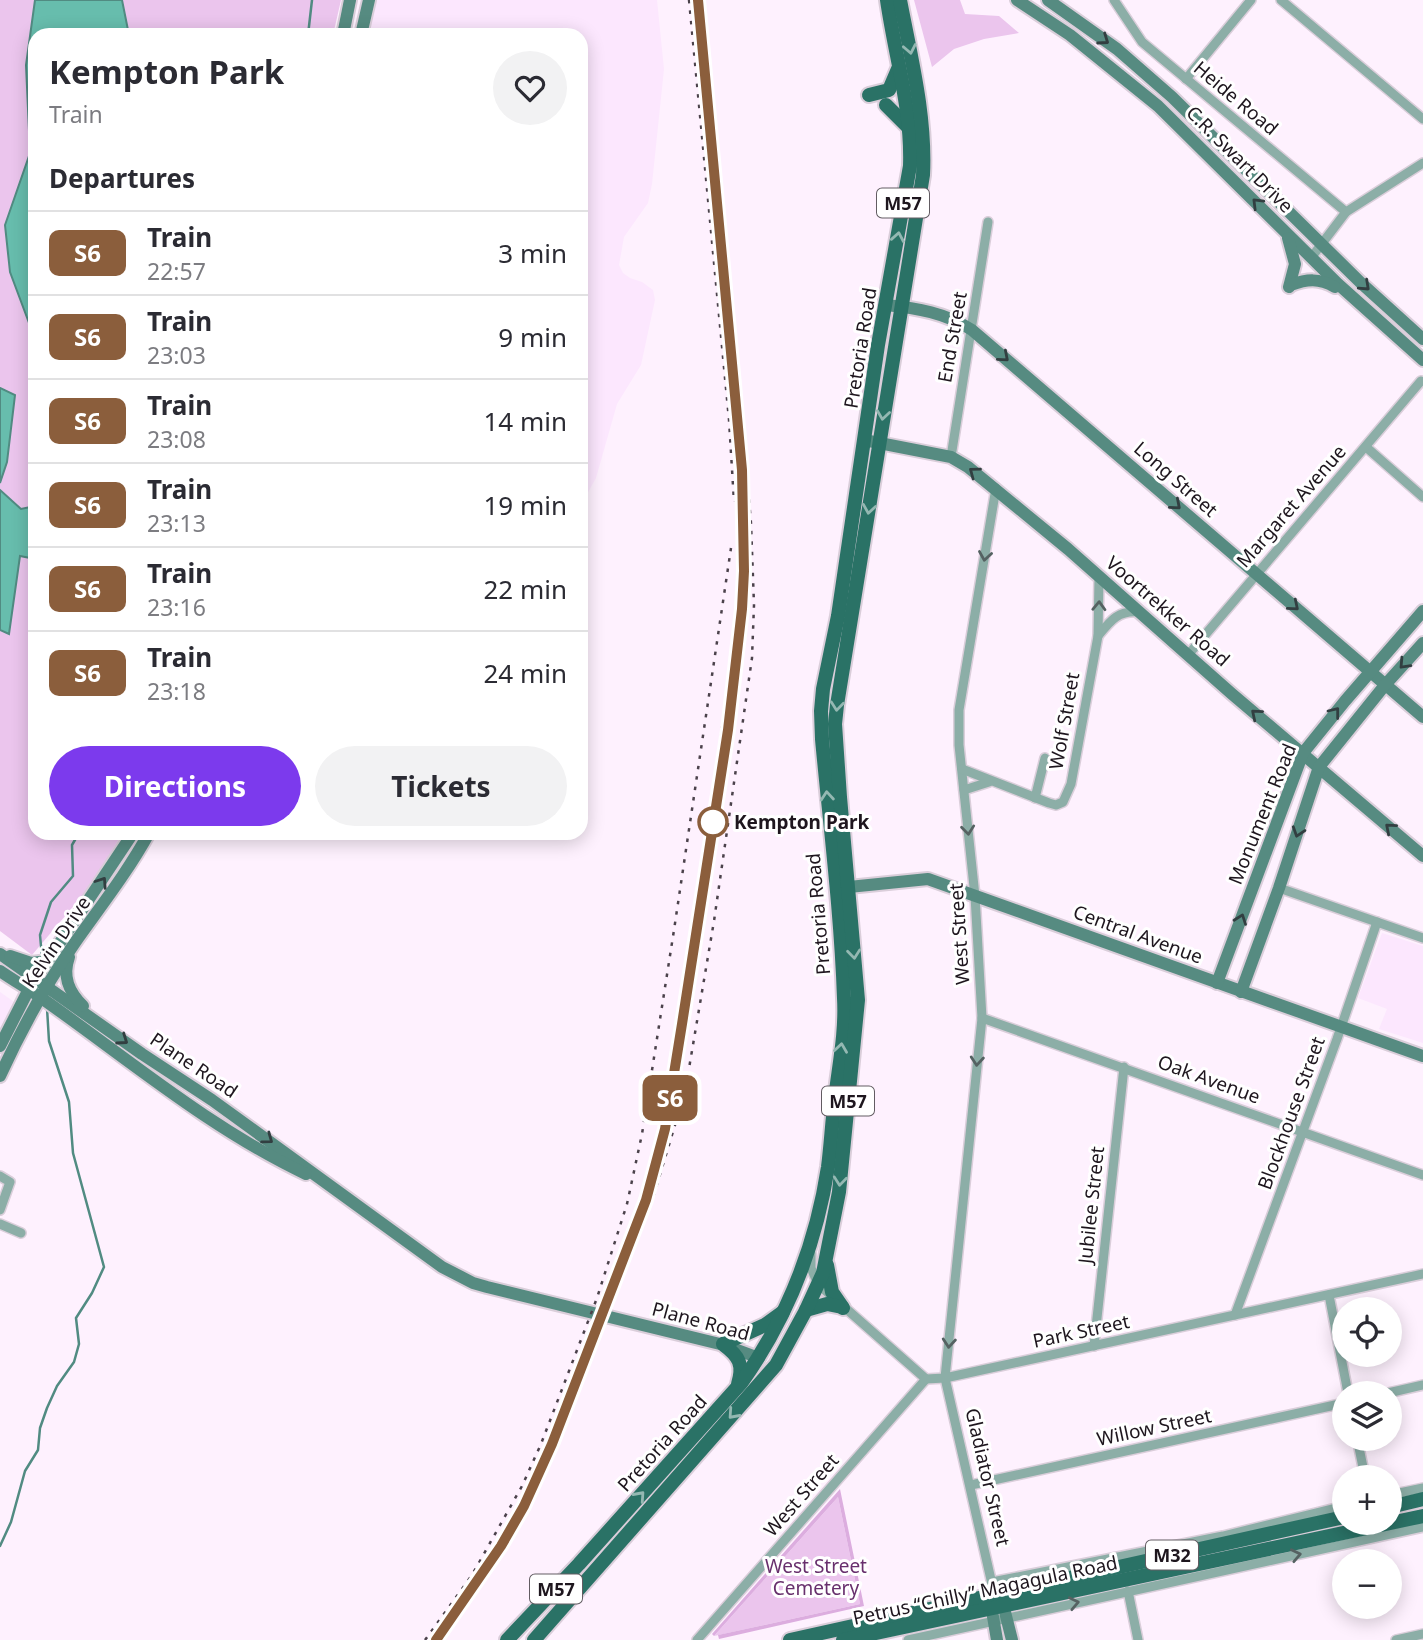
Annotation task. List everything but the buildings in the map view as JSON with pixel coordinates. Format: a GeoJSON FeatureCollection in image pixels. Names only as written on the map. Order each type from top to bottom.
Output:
{"type":"FeatureCollection","features":[{"type":"Feature","properties":{"kind":"main road"},"geometry":{"type":"LineString","coordinates":[[344,28],[350,0]]}},
{"type":"Feature","properties":{"kind":"main road"},"geometry":{"type":"LineString","coordinates":[[363,28],[369,0]]}},
{"type":"Feature","properties":{"kind":"main road","name":"Pretoria Road"},"geometry":{"type":"LineString","coordinates":[[507,1640],[579,1564],[759,1359],[786,1310],[810,1246],[828,1167],[844,1027],[836,714],[880,442],[910,166],[907,102],[887,0]]}},
{"type":"Feature","properties":{"kind":"main road","name":"Pretoria Road"},"geometry":{"type":"LineString","coordinates":[[534,1640],[776,1364],[806,1310],[827,1256],[839,1192],[858,1000],[822,739],[821,703],[838,616],[864,440],[923,175],[920,99],[900,0]]}},
{"type":"Feature","properties":{"kind":"main road","name":"C.R. Swart Drive"},"geometry":{"type":"LineString","coordinates":[[1017,0],[1070,35],[1158,106],[1353,299],[1423,360]]}},
{"type":"Feature","properties":{"kind":"main road","name":"C.R. Swart Drive"},"geometry":{"type":"LineString","coordinates":[[1048,0],[1116,49],[1171,97],[1361,283],[1423,339]]}},
{"type":"Feature","properties":{"kind":"main road"},"geometry":{"type":"LineString","coordinates":[[869,96],[890,90],[899,67]]}},
{"type":"Feature","properties":{"kind":"main road"},"geometry":{"type":"LineString","coordinates":[[886,105],[909,128]]}},
{"type":"Feature","properties":{"kind":"main road"},"geometry":{"type":"LineString","coordinates":[[1285,231],[1295,259],[1290,286],[1306,279],[1323,281],[1353,299]]}},
{"type":"Feature","properties":{"kind":"main road","name":"Long Street"},"geometry":{"type":"LineString","coordinates":[[894,305],[941,314],[971,330],[1423,717]]}},
{"type":"Feature","properties":{"kind":"main road","name":"Voortrekker Road"},"geometry":{"type":"LineString","coordinates":[[864,440],[951,457],[996,488],[1423,856]]}},
{"type":"Feature","properties":{"kind":"main road","name":"Monument Road"},"geometry":{"type":"LineString","coordinates":[[1217,983],[1303,753],[1423,611]]}},
{"type":"Feature","properties":{"kind":"main road","name":"Monument Road"},"geometry":{"type":"LineString","coordinates":[[1241,992],[1319,767],[1385,685],[1423,643]]}},
{"type":"Feature","properties":{"kind":"main road","name":"Kelvin Drive"},"geometry":{"type":"LineString","coordinates":[[0,1046],[32,984],[128,840]]}},
{"type":"Feature","properties":{"kind":"main road","name":"Kelvin Drive"},"geometry":{"type":"LineString","coordinates":[[0,1076],[21,1030],[44,992],[145,840]]}},
{"type":"Feature","properties":{"kind":"main road","name":"Central Avenue"},"geometry":{"type":"LineString","coordinates":[[841,887],[926,879],[1423,1056]]}},
{"type":"Feature","properties":{"kind":"main road"},"geometry":{"type":"LineString","coordinates":[[72,947],[65,975],[68,987],[99,1023]]}},
{"type":"Feature","properties":{"kind":"main road"},"geometry":{"type":"LineString","coordinates":[[0,953],[31,963],[48,961]]}},
{"type":"Feature","properties":{"kind":"main road","name":"Plane Road"},"geometry":{"type":"LineString","coordinates":[[0,953],[32,984],[99,1023],[212,1100],[442,1267],[473,1283],[724,1344],[759,1359]]}},
{"type":"Feature","properties":{"kind":"main road","name":"Plane Road"},"geometry":{"type":"LineString","coordinates":[[0,971],[32,984]]}},
{"type":"Feature","properties":{"kind":"main road","name":"Plane Road"},"geometry":{"type":"LineString","coordinates":[[44,992],[79,1027],[203,1116],[265,1155],[314,1179],[365,1212]]}},
{"type":"Feature","properties":{"kind":"main road"},"geometry":{"type":"LineString","coordinates":[[21,1030],[32,1019],[44,1014],[57,1016],[79,1027]]}},
{"type":"Feature","properties":{"kind":"main road"},"geometry":{"type":"LineString","coordinates":[[142,1054],[183,1091],[207,1108]]}},
{"type":"Feature","properties":{"kind":"main road"},"geometry":{"type":"LineString","coordinates":[[827,1256],[830,1286],[843,1307]]}},
{"type":"Feature","properties":{"kind":"main road"},"geometry":{"type":"LineString","coordinates":[[806,1310],[827,1304],[843,1307]]}},
{"type":"Feature","properties":{"kind":"main road"},"geometry":{"type":"LineString","coordinates":[[736,1388],[740,1375],[740,1359],[724,1344],[765,1325],[786,1310]]}},
{"type":"Feature","properties":{"kind":"main road"},"geometry":{"type":"LineString","coordinates":[[762,1382],[764,1368],[759,1359],[789,1341]]}},
{"type":"Feature","properties":{"kind":"main road"},"geometry":{"type":"LineString","coordinates":[[1402,1504],[1423,1499]]}},
{"type":"Feature","properties":{"kind":"main road","name":"Petrus “Chilly” Magagula Road"},"geometry":{"type":"LineString","coordinates":[[790,1640],[1423,1516]]}},
{"type":"Feature","properties":{"kind":"main road","name":"Petrus “Chilly” Magagula Road"},"geometry":{"type":"LineString","coordinates":[[843,1640],[1332,1520]]}},
{"type":"Feature","properties":{"kind":"main road"},"geometry":{"type":"LineString","coordinates":[[579,1564],[589,1578]]}},
{"type":"Feature","properties":{"kind":"main road","name":"Gladiator Street"},"geometry":{"type":"LineString","coordinates":[[996,1601],[997,1640]]}},
{"type":"Feature","properties":{"kind":"main road","name":"Gladiator Street"},"geometry":{"type":"LineString","coordinates":[[996,1601],[1012,1640]]}},
{"type":"Feature","properties":{"kind":"street","name":"Heide Road"},"geometry":{"type":"LineString","coordinates":[[1114,0],[1142,42],[1346,212]]}},
{"type":"Feature","properties":{"kind":"street"},"geometry":{"type":"LineString","coordinates":[[1186,79],[1251,0]]}},
{"type":"Feature","properties":{"kind":"street"},"geometry":{"type":"LineString","coordinates":[[1281,0],[1423,119]]}},
{"type":"Feature","properties":{"kind":"street"},"geometry":{"type":"LineString","coordinates":[[1311,258],[1346,212],[1423,163]]}},
{"type":"Feature","properties":{"kind":"street","name":"End Street"},"geometry":{"type":"LineString","coordinates":[[951,457],[988,222]]}},
{"type":"Feature","properties":{"kind":"street","name":"Margaret Avenue"},"geometry":{"type":"LineString","coordinates":[[1188,655],[1421,381]]}},
{"type":"Feature","properties":{"kind":"street"},"geometry":{"type":"LineString","coordinates":[[1366,447],[1423,497]]}},
{"type":"Feature","properties":{"kind":"street","name":"West Street"},"geometry":{"type":"LineString","coordinates":[[945,1378],[982,1018],[975,896],[959,710],[996,488]]}},
{"type":"Feature","properties":{"kind":"street","name":"Wolf Street"},"geometry":{"type":"LineString","coordinates":[[1035,798],[1055,805],[1063,802],[1069,790],[1098,636],[1099,576]]}},
{"type":"Feature","properties":{"kind":"street"},"geometry":{"type":"LineString","coordinates":[[1098,636],[1119,614],[1140,613]]}},
{"type":"Feature","properties":{"kind":"street"},"geometry":{"type":"LineString","coordinates":[[962,769],[1035,798],[1045,758]]}},
{"type":"Feature","properties":{"kind":"street"},"geometry":{"type":"LineString","coordinates":[[964,790],[991,782]]}},
{"type":"Feature","properties":{"kind":"street"},"geometry":{"type":"LineString","coordinates":[[1279,888],[1423,938]]}},
{"type":"Feature","properties":{"kind":"street","name":"Blockhouse Street"},"geometry":{"type":"LineString","coordinates":[[1235,1315],[1304,1131],[1377,922]]}},
{"type":"Feature","properties":{"kind":"street","name":"Oak Avenue"},"geometry":{"type":"LineString","coordinates":[[982,1018],[1423,1175]]}},
{"type":"Feature","properties":{"kind":"street","name":"Jubilee Street"},"geometry":{"type":"LineString","coordinates":[[1094,1346],[1124,1068]]}},
{"type":"Feature","properties":{"kind":"street"},"geometry":{"type":"LineString","coordinates":[[0,1176],[10,1182],[0,1210]]}},
{"type":"Feature","properties":{"kind":"street"},"geometry":{"type":"LineString","coordinates":[[0,1225],[21,1233]]}},
{"type":"Feature","properties":{"kind":"street"},"geometry":{"type":"LineString","coordinates":[[810,1246],[811,1268],[818,1284],[926,1379]]}},
{"type":"Feature","properties":{"kind":"street","name":"Park Street"},"geometry":{"type":"LineString","coordinates":[[926,1379],[945,1378],[1423,1275]]}},
{"type":"Feature","properties":{"kind":"street"},"geometry":{"type":"LineString","coordinates":[[1329,1296],[1346,1381]]}},
{"type":"Feature","properties":{"kind":"street","name":"Gladiator Street"},"geometry":{"type":"LineString","coordinates":[[945,1378],[996,1601]]}},
{"type":"Feature","properties":{"kind":"street","name":"West Street"},"geometry":{"type":"LineString","coordinates":[[701,1638],[926,1379]]}},
{"type":"Feature","properties":{"kind":"street"},"geometry":{"type":"LineString","coordinates":[[1402,1390],[1423,1385]]}},
{"type":"Feature","properties":{"kind":"street","name":"Willow Street"},"geometry":{"type":"LineString","coordinates":[[971,1485],[1332,1406]]}},
{"type":"Feature","properties":{"kind":"street"},"geometry":{"type":"LineString","coordinates":[[1402,1492],[1423,1488]]}},
{"type":"Feature","properties":{"kind":"street"},"geometry":{"type":"LineString","coordinates":[[908,1640],[996,1601],[1332,1509]]}},
{"type":"Feature","properties":{"kind":"street"},"geometry":{"type":"LineString","coordinates":[[996,1601],[1128,1591],[1423,1528]]}},
{"type":"Feature","properties":{"kind":"street"},"geometry":{"type":"LineString","coordinates":[[1128,1591],[1138,1640]]}},
{"type":"Feature","properties":{"kind":"street"},"geometry":{"type":"LineString","coordinates":[[1396,1640],[1423,1634]]}},
{"type":"Feature","properties":{"kind":"shaded area"},"geometry":{"type":"Polygon","coordinates":[[[35,0],[122,0],[128,28],[31,28],[35,0]]]}},
{"type":"Feature","properties":{"kind":"shaded area"},"geometry":{"type":"Polygon","coordinates":[[[372,0],[657,0],[664,69],[652,184],[648,203],[624,237],[619,265],[623,273],[653,290],[655,300],[641,365],[617,404],[596,478],[588,492],[588,28],[366,28],[372,0]]]}},
{"type":"Feature","properties":{"kind":"shaded area"},"geometry":{"type":"Polygon","coordinates":[[[28,51],[28,109],[26,65],[28,51]]]}},
{"type":"Feature","properties":{"kind":"shaded area"},"geometry":{"type":"Polygon","coordinates":[[[28,159],[28,320],[10,272],[5,225],[28,159]]]}},
{"type":"Feature","properties":{"kind":"shaded area"},"geometry":{"type":"Polygon","coordinates":[[[0,388],[15,395],[7,462],[0,483],[0,388]]]}},
{"type":"Feature","properties":{"kind":"shaded area"},"geometry":{"type":"Polygon","coordinates":[[[0,490],[21,509],[28,508],[28,558],[20,556],[9,634],[0,630],[0,490]]]}},
{"type":"Feature","properties":{"kind":"shaded area"},"geometry":{"type":"Polygon","coordinates":[[[1382,933],[1423,946],[1423,1043],[1379,1029],[1387,1009],[1358,998],[1382,933]]]}},
{"type":"Feature","properties":{"kind":"shaded area"},"geometry":{"type":"Polygon","coordinates":[[[0,992],[34,1016],[0,1085],[0,992]]]}},
{"type":"Feature","properties":{"kind":"shaded area"},"geometry":{"type":"Polygon","coordinates":[[[840,1489],[864,1606],[719,1639],[718,1635],[860,1604],[838,1497],[714,1636],[712,1634],[840,1489]]]}},
{"type":"Feature","properties":{"kind":"green space"},"geometry":{"type":"Polygon","coordinates":[[[0,0],[341,0],[335,28],[28,28],[28,840],[119,840],[88,889],[32,955],[0,931],[0,0]]]}},
{"type":"Feature","properties":{"kind":"green space"},"geometry":{"type":"Polygon","coordinates":[[[914,0],[960,0],[965,14],[999,16],[1019,33],[984,39],[954,49],[932,67],[914,0]]]}},
{"type":"Feature","properties":{"kind":"green space","name":"West Street Cemetery"},"geometry":{"type":"Polygon","coordinates":[[[838,1497],[860,1604],[714,1636],[838,1497]]]}},
{"type":"Feature","properties":{"kind":"waterway"},"geometry":{"type":"LineString","coordinates":[[309,28],[312,0]]}},
{"type":"Feature","properties":{"kind":"waterway"},"geometry":{"type":"LineString","coordinates":[[42,957],[40,935],[51,902],[73,876],[72,845],[75,840]]}},
{"type":"Feature","properties":{"kind":"waterway"},"geometry":{"type":"LineString","coordinates":[[0,1546],[11,1522],[25,1471],[38,1450],[40,1428],[47,1408],[57,1386],[74,1362],[79,1344],[76,1318],[104,1267],[73,1153],[69,1102],[49,1041],[47,1008]]}},
{"type":"Feature","properties":{"kind":"railway"},"geometry":{"type":"LineString","coordinates":[[689,0],[729,420],[734,502]]}},
{"type":"Feature","properties":{"kind":"railway"},"geometry":{"type":"LineString","coordinates":[[442,1640],[499,1557],[535,1492],[556,1446],[652,1201],[685,1092],[714,921],[752,658],[754,605],[751,523],[703,0]]}},
{"type":"Feature","properties":{"kind":"railway"},"geometry":{"type":"LineString","coordinates":[[625,1243],[646,1182],[660,1125],[706,844],[738,611],[738,491]]}},
{"type":"Feature","properties":{"kind":"railway"},"geometry":{"type":"LineString","coordinates":[[425,1640],[472,1575],[522,1486],[597,1298],[627,1204],[642,1134],[731,548]]}},
{"type":"Feature","properties":{"kind":"train","name":"S6"},"geometry":{"type":"LineString","coordinates":[[436,1640],[471,1592],[524,1506],[596,1334],[656,1167],[682,1024],[728,730],[744,571],[742,470],[698,0]]}},
{"type":"Feature","properties":{"kind":"place","name":"Kempton Park"},"geometry":{"type":"Point","coordinates":[713,822]}}]}
